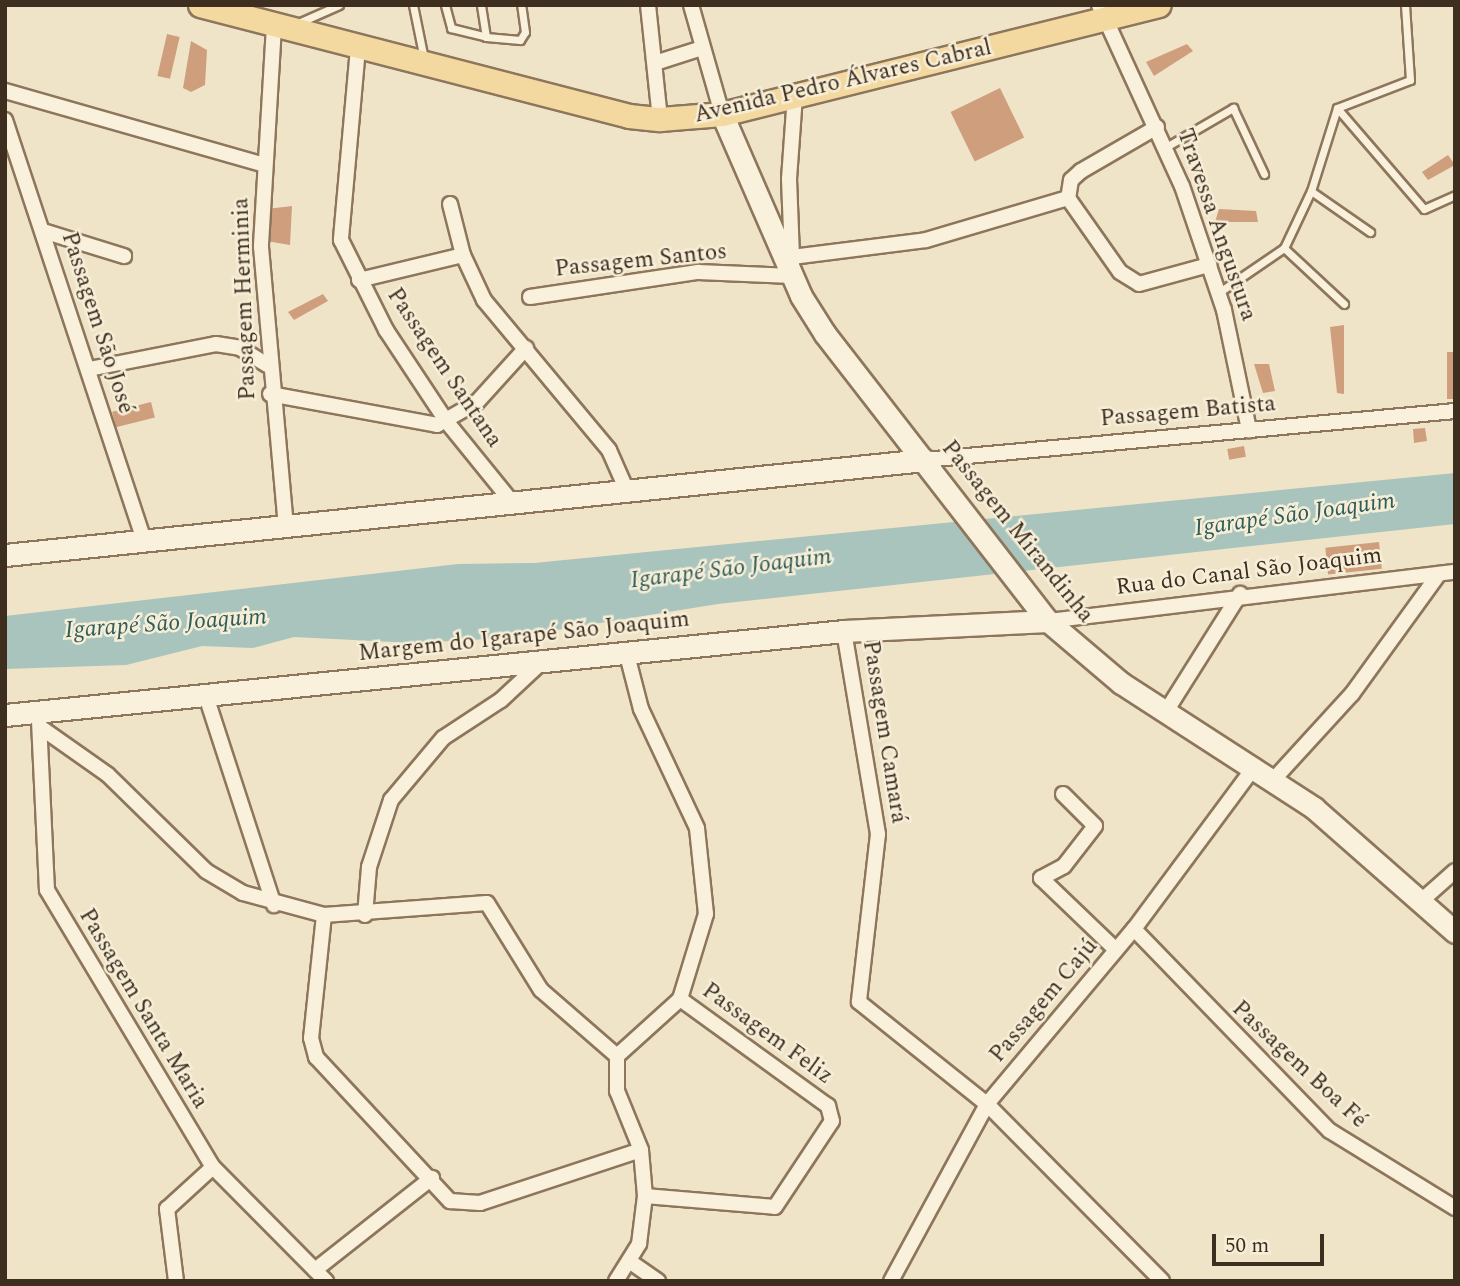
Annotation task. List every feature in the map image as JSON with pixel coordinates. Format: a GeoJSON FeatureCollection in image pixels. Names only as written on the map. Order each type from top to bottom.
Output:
{"type":"FeatureCollection","features":[{"type":"Feature","properties":{"kind":"main road","name":"Avenida Pedro Álvares Cabral"},"geometry":{"type":"LineString","coordinates":[[200,5],[358,48],[660,119],[722,114],[1101,13],[1159,5]]}},
{"type":"Feature","properties":{"kind":"street"},"geometry":{"type":"LineString","coordinates":[[648,5],[660,119]]}},
{"type":"Feature","properties":{"kind":"street"},"geometry":{"type":"LineString","coordinates":[[691,5],[722,114]]}},
{"type":"Feature","properties":{"kind":"street","name":"Travessa Angustura"},"geometry":{"type":"LineString","coordinates":[[1101,13],[1166,148],[1219,293],[1249,430]]}},
{"type":"Feature","properties":{"kind":"street","name":"Passagem Herminia"},"geometry":{"type":"LineString","coordinates":[[280,27],[265,164],[261,247],[267,365],[286,528]]}},
{"type":"Feature","properties":{"kind":"street","name":"Passagem Santana"},"geometry":{"type":"LineString","coordinates":[[358,48],[339,229],[359,280],[447,422],[511,501]]}},
{"type":"Feature","properties":{"kind":"street"},"geometry":{"type":"LineString","coordinates":[[655,63],[702,48]]}},
{"type":"Feature","properties":{"kind":"street"},"geometry":{"type":"LineString","coordinates":[[5,91],[265,164]]}},
{"type":"Feature","properties":{"kind":"street"},"geometry":{"type":"LineString","coordinates":[[792,267],[789,179],[795,96]]}},
{"type":"Feature","properties":{"kind":"street","name":"Passagem Mirandinha"},"geometry":{"type":"LineString","coordinates":[[722,114],[825,334],[1044,616],[1165,713],[1274,779],[1455,932]]}},
{"type":"Feature","properties":{"kind":"street","name":"Passagem São José"},"geometry":{"type":"LineString","coordinates":[[5,120],[144,541]]}},
{"type":"Feature","properties":{"kind":"street"},"geometry":{"type":"LineString","coordinates":[[1157,127],[1081,171],[1071,180],[1068,198],[1120,272],[1139,284],[1209,265]]}},
{"type":"Feature","properties":{"kind":"street","name":"Passagem Santos"},"geometry":{"type":"LineString","coordinates":[[530,297],[698,272],[792,267],[926,240],[1068,198]]}},
{"type":"Feature","properties":{"kind":"street"},"geometry":{"type":"LineString","coordinates":[[450,204],[463,255],[484,300],[608,450],[628,493]]}},
{"type":"Feature","properties":{"kind":"street"},"geometry":{"type":"LineString","coordinates":[[43,231],[124,256]]}},
{"type":"Feature","properties":{"kind":"street"},"geometry":{"type":"LineString","coordinates":[[359,280],[463,255]]}},
{"type":"Feature","properties":{"kind":"street"},"geometry":{"type":"LineString","coordinates":[[89,369],[223,344],[267,365]]}},
{"type":"Feature","properties":{"kind":"street"},"geometry":{"type":"LineString","coordinates":[[270,394],[424,424],[447,422],[477,402],[526,348]]}},
{"type":"Feature","properties":{"kind":"street","name":"Passagem Batista"},"geometry":{"type":"LineString","coordinates":[[925,460],[1455,411]]}},
{"type":"Feature","properties":{"kind":"street"},"geometry":{"type":"LineString","coordinates":[[5,555],[286,528],[511,501],[628,493],[925,460]]}},
{"type":"Feature","properties":{"kind":"street","name":"Rua do Canal São Joaquim"},"geometry":{"type":"LineString","coordinates":[[1044,616],[1455,572]]}},
{"type":"Feature","properties":{"kind":"street"},"geometry":{"type":"LineString","coordinates":[[1274,779],[1352,694],[1439,574]]}},
{"type":"Feature","properties":{"kind":"street"},"geometry":{"type":"LineString","coordinates":[[1165,713],[1240,594]]}},
{"type":"Feature","properties":{"kind":"street","name":"Margem do Igarapé São Joaquim"},"geometry":{"type":"LineString","coordinates":[[5,715],[39,719],[206,696],[543,661],[628,655],[844,631],[1044,616]]}},
{"type":"Feature","properties":{"kind":"street","name":"Passagem Camará"},"geometry":{"type":"LineString","coordinates":[[844,631],[878,834],[877,886],[858,995],[863,1006],[987,1104]]}},
{"type":"Feature","properties":{"kind":"street"},"geometry":{"type":"LineString","coordinates":[[615,1281],[632,1263],[645,1196],[641,1150],[617,1091],[617,1056],[680,999],[701,942],[704,853],[641,709],[628,655]]}},
{"type":"Feature","properties":{"kind":"street"},"geometry":{"type":"LineString","coordinates":[[365,915],[376,839],[391,800],[443,738],[501,699],[543,661]]}},
{"type":"Feature","properties":{"kind":"street"},"geometry":{"type":"LineString","coordinates":[[206,696],[274,905]]}},
{"type":"Feature","properties":{"kind":"street"},"geometry":{"type":"LineString","coordinates":[[39,719],[108,775],[206,871],[274,905],[324,915],[365,915],[486,903],[541,990],[617,1056]]}},
{"type":"Feature","properties":{"kind":"street","name":"Passagem Santa Maria"},"geometry":{"type":"LineString","coordinates":[[39,719],[47,890],[213,1167],[326,1281]]}},
{"type":"Feature","properties":{"kind":"street","name":"Passagem Cajú"},"geometry":{"type":"LineString","coordinates":[[891,1281],[987,1104],[1134,929],[1255,766]]}},
{"type":"Feature","properties":{"kind":"street"},"geometry":{"type":"LineString","coordinates":[[1063,794],[1095,826],[1064,866],[1041,878],[1116,950]]}},
{"type":"Feature","properties":{"kind":"street"},"geometry":{"type":"LineString","coordinates":[[1421,901],[1455,871]]}},
{"type":"Feature","properties":{"kind":"street"},"geometry":{"type":"LineString","coordinates":[[324,915],[311,1038],[316,1057],[432,1178],[450,1201],[467,1205],[641,1150]]}},
{"type":"Feature","properties":{"kind":"street","name":"Passagem Boa Fé"},"geometry":{"type":"LineString","coordinates":[[1134,929],[1330,1131],[1455,1208]]}},
{"type":"Feature","properties":{"kind":"street","name":"Passagem Feliz"},"geometry":{"type":"LineString","coordinates":[[645,1196],[775,1207],[832,1121],[828,1106],[680,999]]}},
{"type":"Feature","properties":{"kind":"street"},"geometry":{"type":"LineString","coordinates":[[987,1104],[1162,1281]]}},
{"type":"Feature","properties":{"kind":"street"},"geometry":{"type":"LineString","coordinates":[[176,1281],[168,1205],[213,1167]]}},
{"type":"Feature","properties":{"kind":"street"},"geometry":{"type":"LineString","coordinates":[[315,1270],[432,1178]]}},
{"type":"Feature","properties":{"kind":"street"},"geometry":{"type":"LineString","coordinates":[[632,1263],[657,1281]]}},
{"type":"Feature","properties":{"kind":"lane"},"geometry":{"type":"LineString","coordinates":[[280,27],[339,5]]}},
{"type":"Feature","properties":{"kind":"lane"},"geometry":{"type":"LineString","coordinates":[[413,5],[425,64]]}},
{"type":"Feature","properties":{"kind":"lane"},"geometry":{"type":"LineString","coordinates":[[445,5],[451,28],[486,37],[520,40],[525,32],[521,5]]}},
{"type":"Feature","properties":{"kind":"lane"},"geometry":{"type":"LineString","coordinates":[[481,5],[486,37]]}},
{"type":"Feature","properties":{"kind":"lane"},"geometry":{"type":"LineString","coordinates":[[1337,108],[1410,80],[1405,5]]}},
{"type":"Feature","properties":{"kind":"lane"},"geometry":{"type":"LineString","coordinates":[[1166,148],[1233,108],[1264,174]]}},
{"type":"Feature","properties":{"kind":"lane"},"geometry":{"type":"LineString","coordinates":[[1219,293],[1284,248],[1311,191],[1337,108]]}},
{"type":"Feature","properties":{"kind":"lane"},"geometry":{"type":"LineString","coordinates":[[1337,108],[1424,209],[1455,195]]}},
{"type":"Feature","properties":{"kind":"lane"},"geometry":{"type":"LineString","coordinates":[[1311,191],[1370,232]]}},
{"type":"Feature","properties":{"kind":"lane"},"geometry":{"type":"LineString","coordinates":[[1284,248],[1344,304]]}},
{"type":"Feature","properties":{"kind":"water","name":"Igarapé São Joaquim"},"geometry":{"type":"Polygon","coordinates":[[[1455,473],[1455,524],[718,604],[507,638],[413,643],[294,637],[253,648],[202,646],[126,665],[5,669],[5,616],[458,564],[534,563],[1455,473]]]}},
{"type":"Feature","properties":{"kind":"building"},"geometry":{"type":"Polygon","coordinates":[[[167,34],[180,37],[170,79],[157,76],[167,34]]]}},
{"type":"Feature","properties":{"kind":"building"},"geometry":{"type":"Polygon","coordinates":[[[191,41],[207,50],[205,85],[191,92],[183,88],[191,41]]]}},
{"type":"Feature","properties":{"kind":"building"},"geometry":{"type":"Polygon","coordinates":[[[1187,44],[1193,51],[1154,76],[1146,62],[1187,44]]]}},
{"type":"Feature","properties":{"kind":"building"},"geometry":{"type":"Polygon","coordinates":[[[1000,88],[1024,137],[975,162],[951,112],[1000,88]]]}},
{"type":"Feature","properties":{"kind":"building"},"geometry":{"type":"Polygon","coordinates":[[[1448,155],[1455,165],[1428,180],[1422,172],[1448,155]]]}},
{"type":"Feature","properties":{"kind":"building"},"geometry":{"type":"Polygon","coordinates":[[[292,206],[290,245],[266,241],[267,209],[292,206]]]}},
{"type":"Feature","properties":{"kind":"building"},"geometry":{"type":"Polygon","coordinates":[[[1219,209],[1256,211],[1258,222],[1215,222],[1219,209]]]}},
{"type":"Feature","properties":{"kind":"building"},"geometry":{"type":"Polygon","coordinates":[[[323,294],[328,301],[294,320],[288,312],[323,294]]]}},
{"type":"Feature","properties":{"kind":"building"},"geometry":{"type":"Polygon","coordinates":[[[1344,325],[1344,394],[1337,393],[1330,327],[1344,325]]]}},
{"type":"Feature","properties":{"kind":"building"},"geometry":{"type":"Polygon","coordinates":[[[1447,352],[1455,352],[1455,399],[1447,399],[1447,352]]]}},
{"type":"Feature","properties":{"kind":"building"},"geometry":{"type":"Polygon","coordinates":[[[1254,364],[1269,364],[1275,391],[1263,393],[1254,364]]]}},
{"type":"Feature","properties":{"kind":"building"},"geometry":{"type":"Polygon","coordinates":[[[151,402],[155,418],[116,427],[112,412],[151,402]]]}},
{"type":"Feature","properties":{"kind":"building"},"geometry":{"type":"Polygon","coordinates":[[[1425,428],[1427,441],[1414,443],[1413,429],[1425,428]]]}},
{"type":"Feature","properties":{"kind":"building"},"geometry":{"type":"Polygon","coordinates":[[[1244,446],[1246,457],[1229,460],[1227,449],[1244,446]]]}},
{"type":"Feature","properties":{"kind":"building"},"geometry":{"type":"Polygon","coordinates":[[[1379,542],[1382,569],[1328,574],[1325,548],[1379,542]]]}}]}
